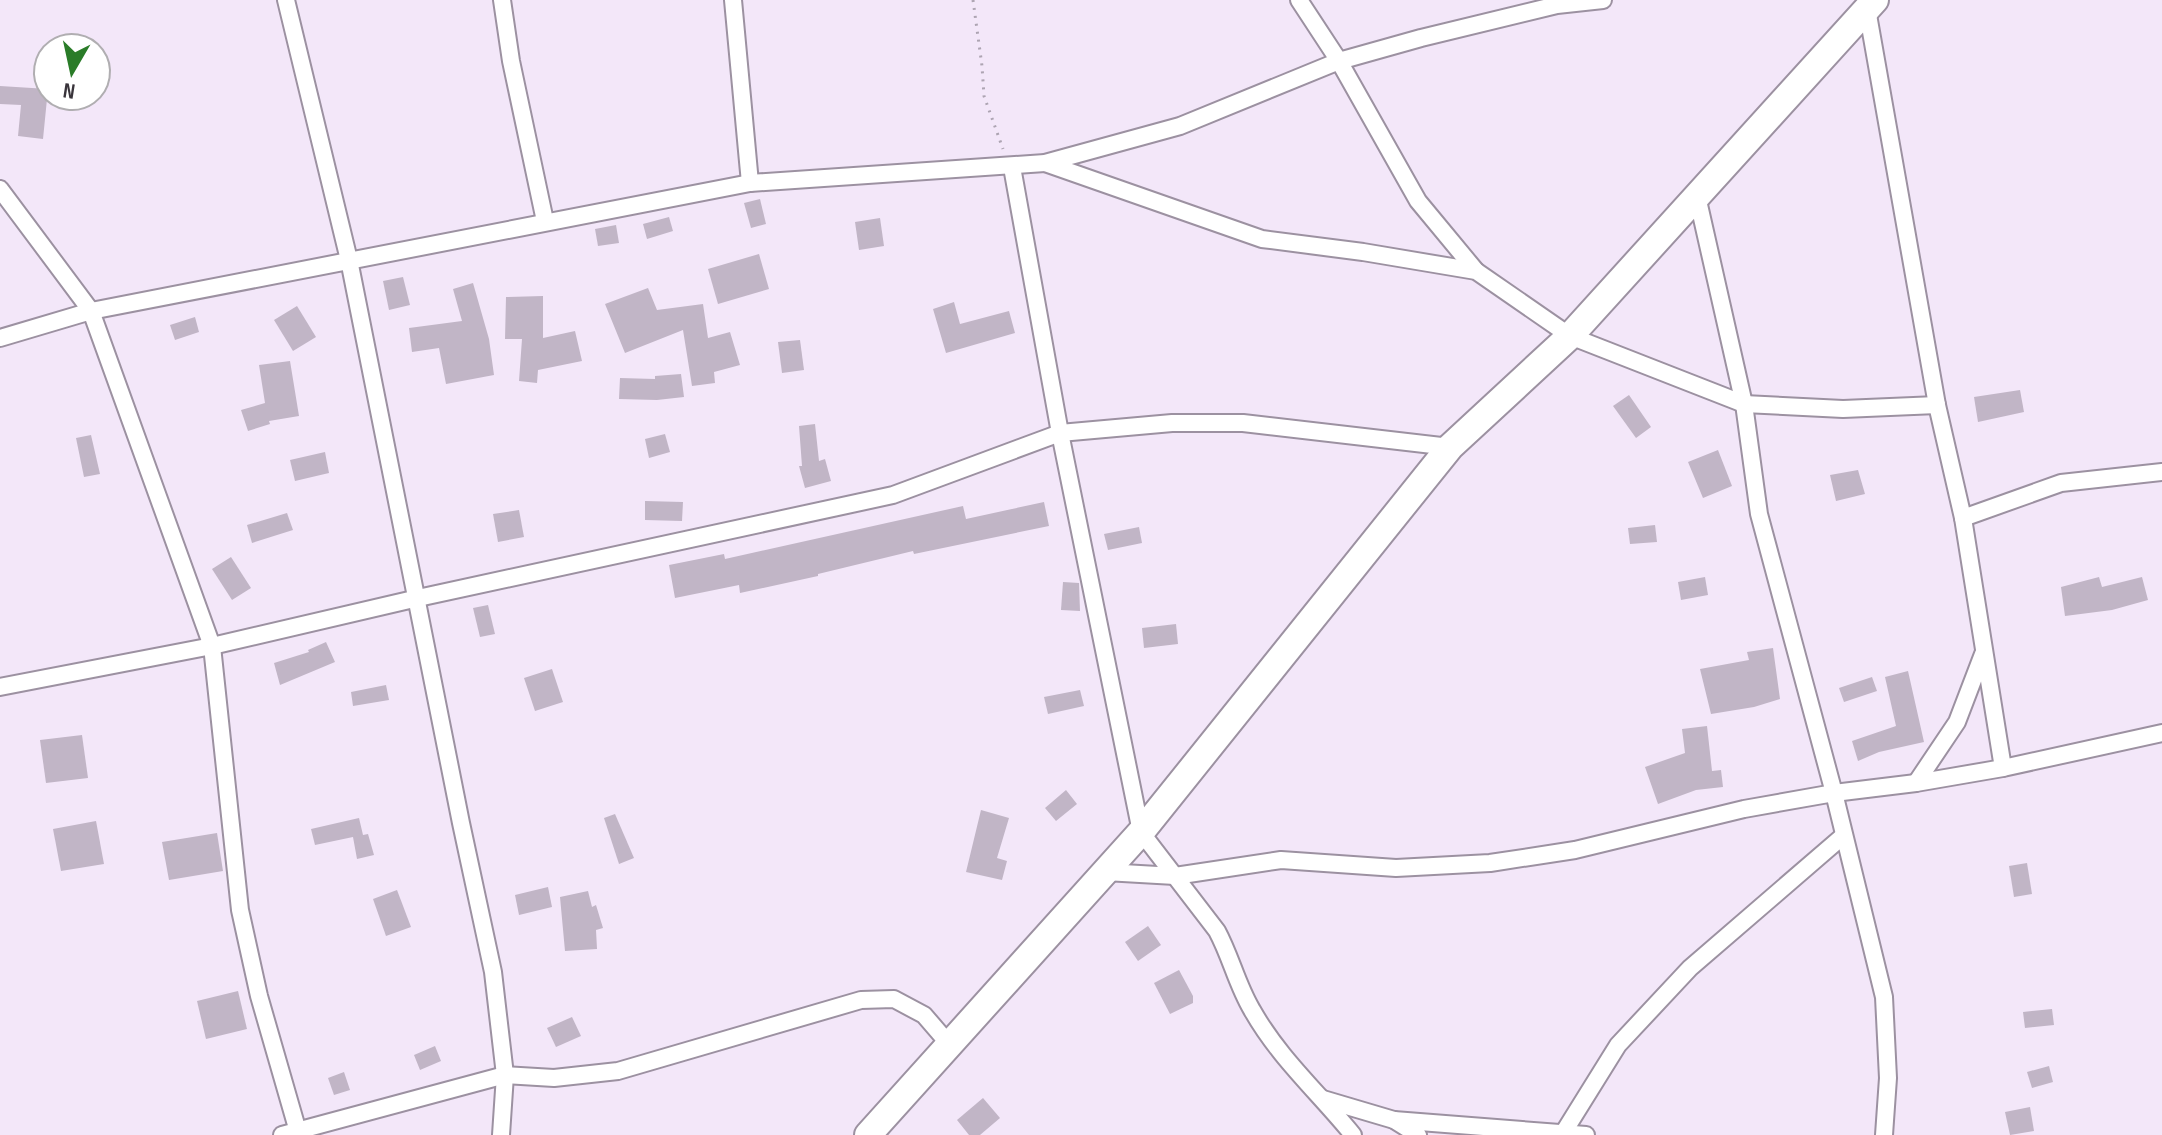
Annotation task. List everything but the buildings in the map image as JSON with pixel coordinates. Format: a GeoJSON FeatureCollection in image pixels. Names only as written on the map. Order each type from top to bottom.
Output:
{"type":"FeatureCollection","features":[{"type":"Feature","properties":{"kind":"highway"},"geometry":{"type":"LineString","coordinates":[[868,1135],[1141,832],[1450,447],[1570,336],[1871,5]]}},
{"type":"Feature","properties":{"kind":"street"},"geometry":{"type":"LineString","coordinates":[[286,0],[349,260],[493,972],[505,1075],[501,1135]]}},
{"type":"Feature","properties":{"kind":"street"},"geometry":{"type":"LineString","coordinates":[[502,0],[511,61],[545,221]]}},
{"type":"Feature","properties":{"kind":"street"},"geometry":{"type":"LineString","coordinates":[[733,0],[750,183]]}},
{"type":"Feature","properties":{"kind":"street"},"geometry":{"type":"LineString","coordinates":[[1299,0],[1339,61],[1418,201],[1476,271],[1570,336],[1744,404],[1843,409],[1937,405]]}},
{"type":"Feature","properties":{"kind":"street"},"geometry":{"type":"LineString","coordinates":[[0,338],[91,311],[750,183],[1045,163],[1180,126],[1339,61],[1557,5],[1603,0]]}},
{"type":"Feature","properties":{"kind":"street"},"geometry":{"type":"LineString","coordinates":[[1871,5],[1937,405],[1963,518],[2003,768]]}},
{"type":"Feature","properties":{"kind":"street"},"geometry":{"type":"LineString","coordinates":[[1045,163],[1262,239],[1476,271]]}},
{"type":"Feature","properties":{"kind":"street"},"geometry":{"type":"LineString","coordinates":[[1012,167],[1060,433],[1141,832],[1217,931],[1240,987],[1266,1032],[1294,1071],[1353,1135]]}},
{"type":"Feature","properties":{"kind":"street"},"geometry":{"type":"LineString","coordinates":[[0,189],[91,311],[212,646],[240,910],[259,996],[299,1133]]}},
{"type":"Feature","properties":{"kind":"street"},"geometry":{"type":"LineString","coordinates":[[1697,196],[1744,404],[1759,514],[1834,793],[1884,997],[1888,1078],[1884,1135]]}},
{"type":"Feature","properties":{"kind":"street"},"geometry":{"type":"LineString","coordinates":[[0,687],[212,646],[893,495],[1060,433],[1172,423],[1243,423],[1450,447]]}},
{"type":"Feature","properties":{"kind":"street"},"geometry":{"type":"LineString","coordinates":[[1963,518],[2061,483],[2162,472]]}},
{"type":"Feature","properties":{"kind":"street"},"geometry":{"type":"LineString","coordinates":[[1916,783],[1957,722],[1983,653]]}},
{"type":"Feature","properties":{"kind":"street"},"geometry":{"type":"LineString","coordinates":[[1105,872],[1175,876],[1281,860],[1396,868],[1490,863],[1575,850],[1744,809],[2003,768],[2162,733]]}},
{"type":"Feature","properties":{"kind":"street"},"geometry":{"type":"LineString","coordinates":[[1562,1134],[1618,1045],[1669,990],[1690,968],[1843,836]]}},
{"type":"Feature","properties":{"kind":"street"},"geometry":{"type":"LineString","coordinates":[[282,1135],[299,1133],[505,1075],[554,1078],[618,1071],[861,1000],[894,999],[914,1009],[924,1015],[949,1044]]}},
{"type":"Feature","properties":{"kind":"street"},"geometry":{"type":"LineString","coordinates":[[1320,1099],[1394,1120],[1586,1135]]}},
{"type":"Feature","properties":{"kind":"street"},"geometry":{"type":"LineString","coordinates":[[1394,1120],[1418,1135]]}},
{"type":"Feature","properties":{"kind":"path"},"geometry":{"type":"LineString","coordinates":[[973,0],[984,96],[991,122],[1012,167]]}}]}
